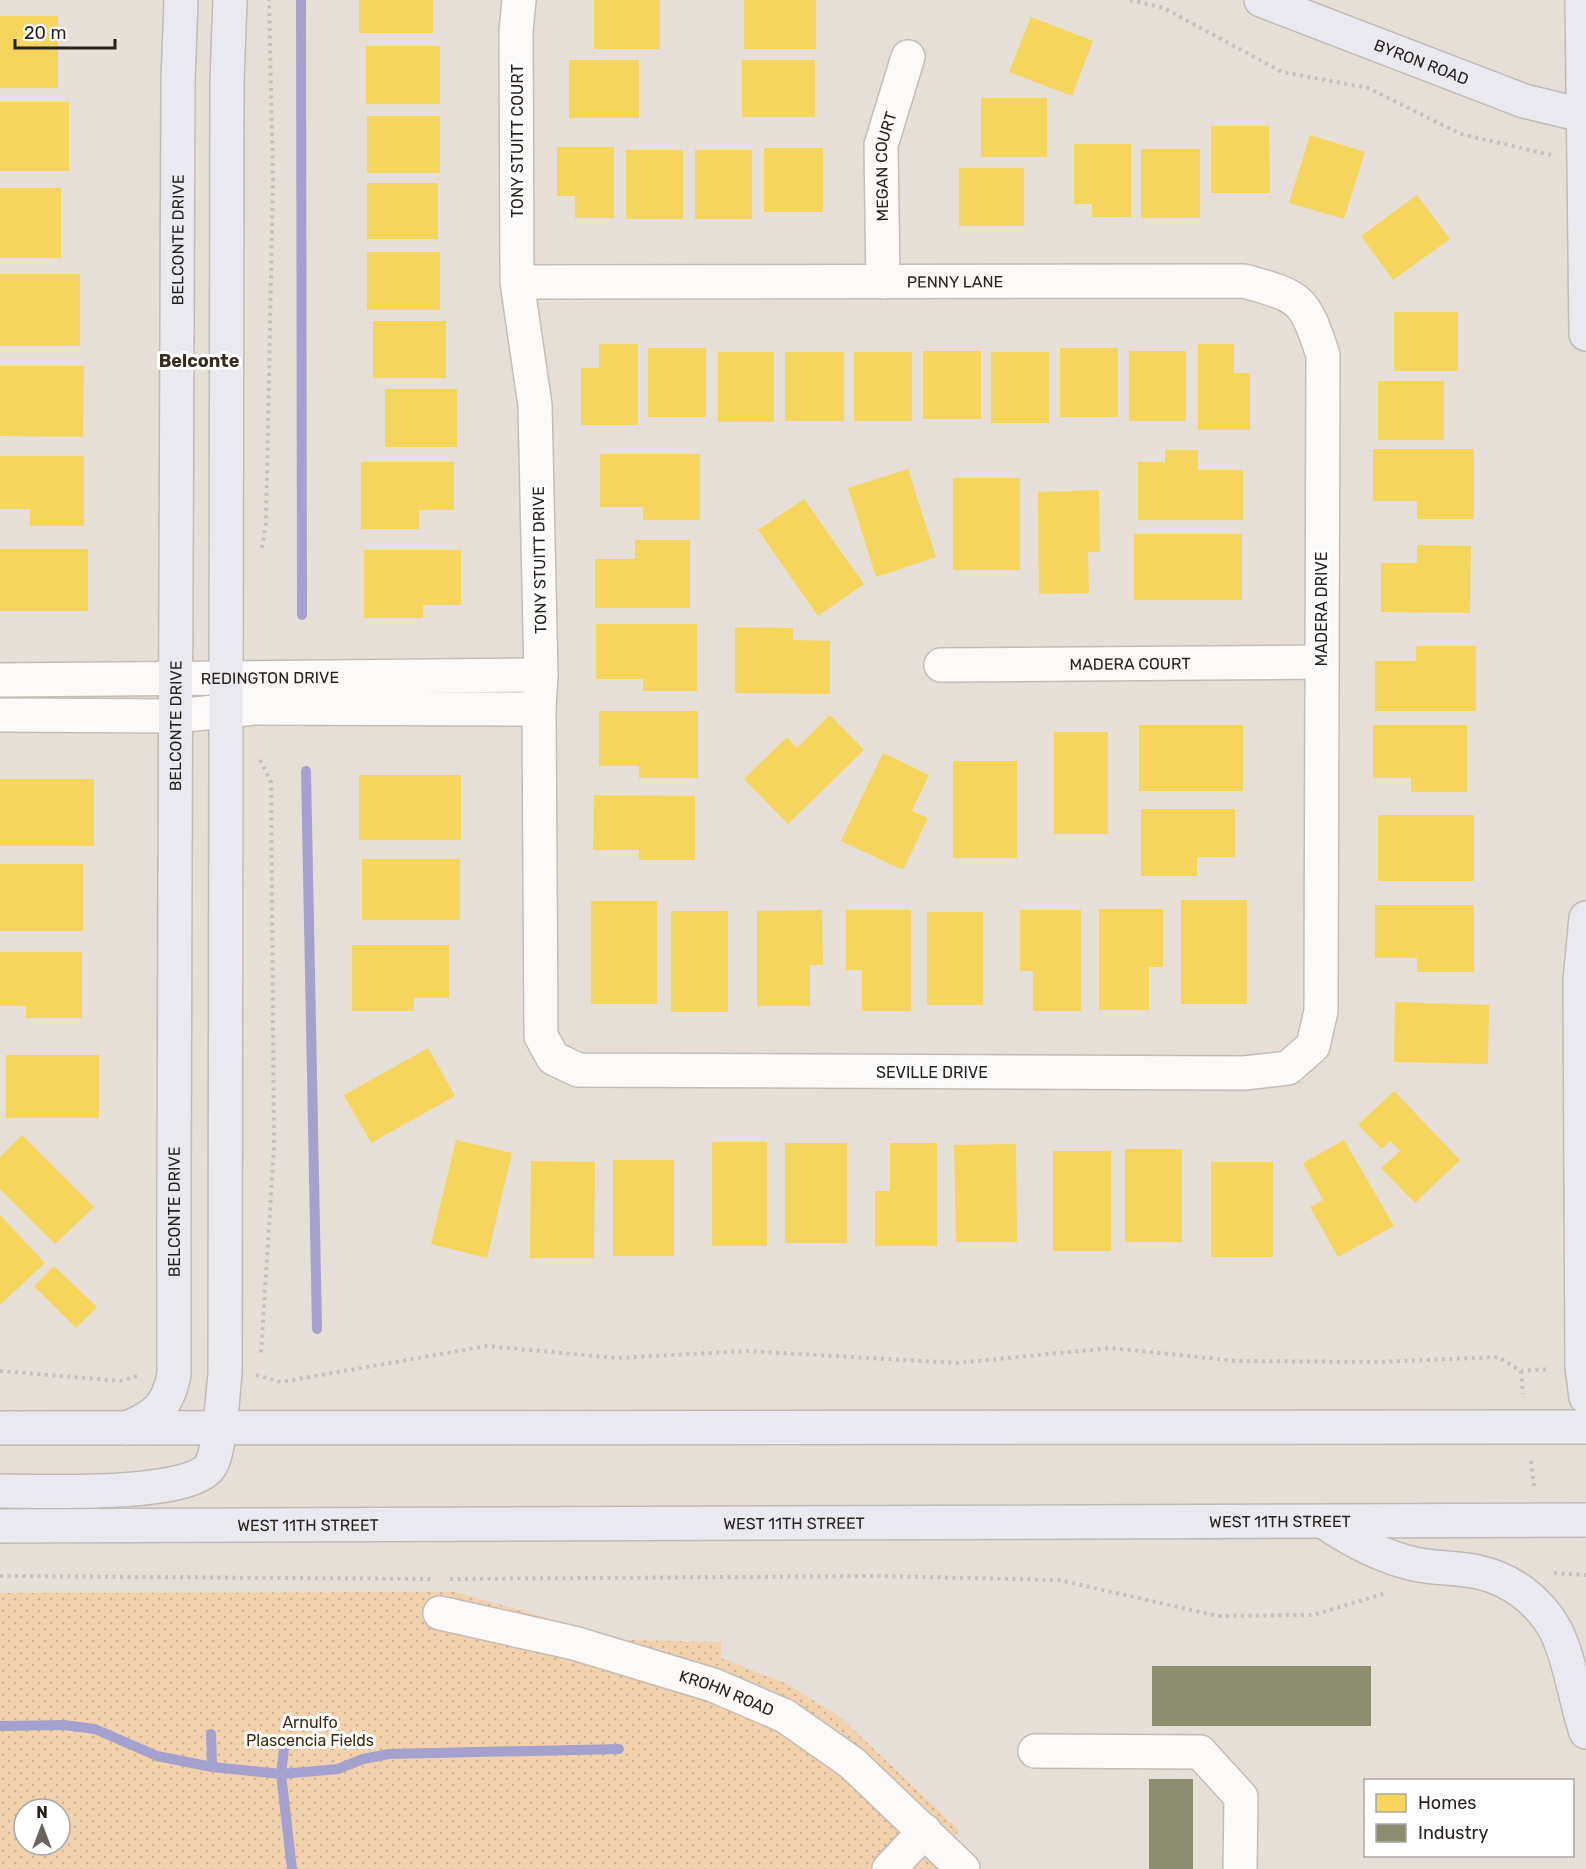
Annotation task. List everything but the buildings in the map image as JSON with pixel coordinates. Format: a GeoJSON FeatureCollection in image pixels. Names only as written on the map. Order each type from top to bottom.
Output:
{"type":"FeatureCollection","features":[{"type":"Feature","properties":{"kind":"main road","name":"BELCONTE DRIVE"},"geometry":{"type":"LineString","coordinates":[[127,1428],[148,1419],[161,1407],[170,1392],[174,1374],[178,81],[181,0]]}},
{"type":"Feature","properties":{"kind":"main road"},"geometry":{"type":"LineString","coordinates":[[0,1491],[118,1490],[169,1485],[194,1478],[210,1468],[216,1450],[225,1374],[228,711],[227,82],[230,0]]}},
{"type":"Feature","properties":{"kind":"main road","name":"BYRON ROAD"},"geometry":{"type":"LineString","coordinates":[[1261,0],[1524,101],[1585,116]]}},
{"type":"Feature","properties":{"kind":"main road"},"geometry":{"type":"LineString","coordinates":[[1582,0],[1586,165],[1586,334]]}},
{"type":"Feature","properties":{"kind":"main road"},"geometry":{"type":"LineString","coordinates":[[1586,918],[1580,980],[1582,1367],[1586,1397]]}},
{"type":"Feature","properties":{"kind":"main road"},"geometry":{"type":"LineString","coordinates":[[0,1428],[1586,1427]]}},
{"type":"Feature","properties":{"kind":"main road","name":"WEST 11TH STREET"},"geometry":{"type":"LineString","coordinates":[[0,1526],[1586,1520]]}},
{"type":"Feature","properties":{"kind":"main road"},"geometry":{"type":"LineString","coordinates":[[1324,1521],[1367,1548],[1390,1558],[1434,1568],[1478,1572],[1498,1578],[1533,1601],[1556,1631],[1586,1732]]}},
{"type":"Feature","properties":{"kind":"street","name":"TONY STUITT COURT"},"geometry":{"type":"LineString","coordinates":[[517,282],[516,31],[519,0]]}},
{"type":"Feature","properties":{"kind":"street","name":"MEGAN COURT"},"geometry":{"type":"LineString","coordinates":[[883,282],[881,145],[909,57]]}},
{"type":"Feature","properties":{"kind":"street","name":"PENNY LANE"},"geometry":{"type":"LineString","coordinates":[[517,282],[1245,281],[1288,293],[1310,315],[1323,355],[1323,384]]}},
{"type":"Feature","properties":{"kind":"street","name":"TONY STUITT DRIVE"},"geometry":{"type":"LineString","coordinates":[[517,282],[536,405],[541,675],[540,840]]}},
{"type":"Feature","properties":{"kind":"street","name":"MADERA DRIVE"},"geometry":{"type":"LineString","coordinates":[[1320,834],[1323,384]]}},
{"type":"Feature","properties":{"kind":"street","name":"MADERA COURT"},"geometry":{"type":"LineString","coordinates":[[941,665],[1320,662]]}},
{"type":"Feature","properties":{"kind":"street","name":"REDINGTON DRIVE"},"geometry":{"type":"LineString","coordinates":[[0,680],[541,675]]}},
{"type":"Feature","properties":{"kind":"street","name":"REDINGTON DRIVE"},"geometry":{"type":"LineString","coordinates":[[0,715],[176,716],[254,708],[539,709]]}},
{"type":"Feature","properties":{"kind":"street","name":"SEVILLE DRIVE"},"geometry":{"type":"LineString","coordinates":[[540,840],[541,1036],[553,1058],[578,1070],[1244,1073],[1288,1068],[1313,1046],[1321,1011],[1320,834]]}},
{"type":"Feature","properties":{"kind":"street","name":"KROHN ROAD"},"geometry":{"type":"LineString","coordinates":[[440,1613],[574,1643],[713,1685],[786,1716],[852,1763],[963,1869]]}},
{"type":"Feature","properties":{"kind":"street"},"geometry":{"type":"LineString","coordinates":[[1035,1751],[1200,1752],[1240,1797],[1240,1869]]}},
{"type":"Feature","properties":{"kind":"street"},"geometry":{"type":"LineString","coordinates":[[889,1869],[925,1831]]}},
{"type":"Feature","properties":{"kind":"path"},"geometry":{"type":"LineString","coordinates":[[1130,0],[1164,9],[1281,72],[1368,88],[1461,134],[1586,165]]}},
{"type":"Feature","properties":{"kind":"path"},"geometry":{"type":"LineString","coordinates":[[250,1374],[281,1382],[487,1346],[616,1358],[747,1350],[957,1363],[1110,1348],[1238,1361],[1379,1362],[1498,1357],[1521,1371],[1539,1520]]}},
{"type":"Feature","properties":{"kind":"path"},"geometry":{"type":"LineString","coordinates":[[0,1371],[120,1381],[142,1375]]}},
{"type":"Feature","properties":{"kind":"path"},"geometry":{"type":"LineString","coordinates":[[1544,1572],[1586,1575]]}},
{"type":"Feature","properties":{"kind":"path"},"geometry":{"type":"LineString","coordinates":[[0,1576],[435,1578]]}},
{"type":"Feature","properties":{"kind":"path"},"geometry":{"type":"LineString","coordinates":[[447,1579],[879,1576],[1059,1580],[1218,1616],[1313,1615],[1384,1593],[1395,1593]]}},
{"type":"Feature","properties":{"kind":"green space","name":"Arnulfo Plascencia Fields"},"geometry":{"type":"Polygon","coordinates":[[[455,1592],[625,1640],[721,1642],[721,1658],[785,1683],[839,1716],[959,1830],[939,1869],[0,1869],[0,1593],[455,1592]]]}},
{"type":"Feature","properties":{"kind":"waterway"},"geometry":{"type":"LineString","coordinates":[[301,0],[302,615]]}},
{"type":"Feature","properties":{"kind":"waterway"},"geometry":{"type":"LineString","coordinates":[[306,771],[317,1329]]}},
{"type":"Feature","properties":{"kind":"waterway"},"geometry":{"type":"LineString","coordinates":[[0,1726],[64,1725],[95,1729],[157,1756],[212,1767]]}},
{"type":"Feature","properties":{"kind":"waterway"},"geometry":{"type":"LineString","coordinates":[[211,1734],[212,1767],[281,1774],[292,1869]]}},
{"type":"Feature","properties":{"kind":"waterway"},"geometry":{"type":"LineString","coordinates":[[284,1749],[281,1774],[338,1769],[363,1759],[389,1754],[619,1749]]}},
{"type":"Feature","properties":{"kind":"district","name":"Belconte"},"geometry":{"type":"Point","coordinates":[199,361]}}]}
